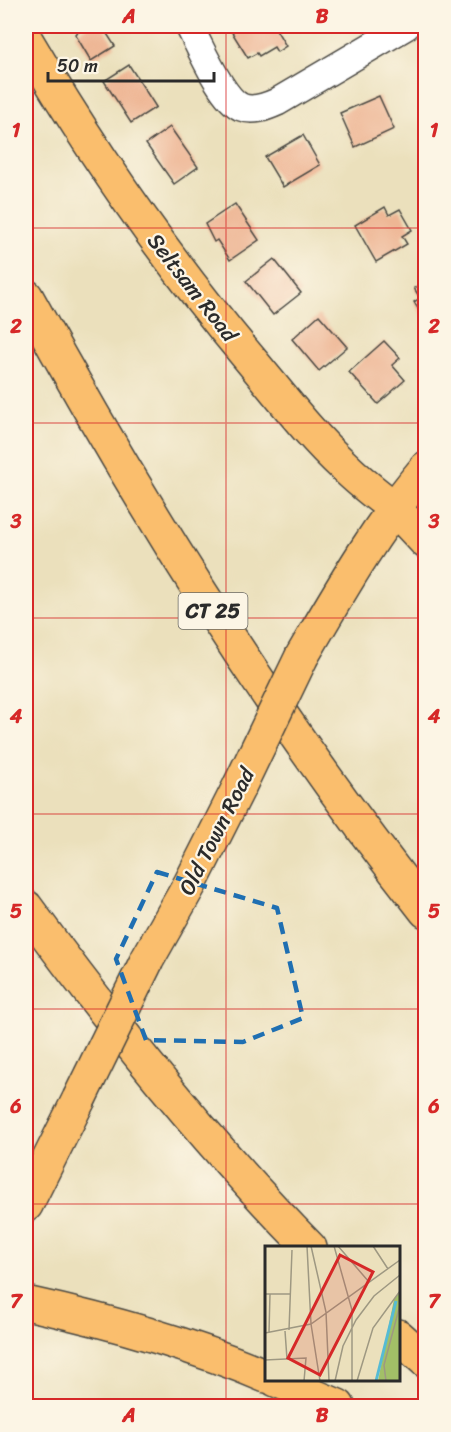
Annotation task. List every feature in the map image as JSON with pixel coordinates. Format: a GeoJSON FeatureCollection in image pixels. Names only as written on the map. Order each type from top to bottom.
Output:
{"type":"FeatureCollection","features":[{"type":"Feature","properties":{"kind":"main road","name":"Seltsam Road"},"geometry":{"type":"LineString","coordinates":[[26,39],[93,150],[129,204],[212,314],[315,436],[426,542]]}},
{"type":"Feature","properties":{"kind":"main road","name":"CT 25"},"geometry":{"type":"LineString","coordinates":[[26,296],[120,462],[204,598],[332,785],[426,911]]}},
{"type":"Feature","properties":{"kind":"main road","name":"Old Town Road"},"geometry":{"type":"LineString","coordinates":[[26,1205],[147,960],[190,884],[239,787],[302,656],[361,556],[393,508],[426,468]]}},
{"type":"Feature","properties":{"kind":"main road"},"geometry":{"type":"LineString","coordinates":[[26,907],[99,1005],[153,1072],[209,1138],[308,1246]]}},
{"type":"Feature","properties":{"kind":"main road"},"geometry":{"type":"LineString","coordinates":[[26,1303],[158,1336],[265,1375]]}},
{"type":"Feature","properties":{"kind":"main road"},"geometry":{"type":"LineString","coordinates":[[400,1337],[426,1361]]}},
{"type":"Feature","properties":{"kind":"main road"},"geometry":{"type":"LineString","coordinates":[[278,1381],[338,1407]]}},
{"type":"Feature","properties":{"kind":"street"},"geometry":{"type":"LineString","coordinates":[[189,26],[224,92],[241,107],[253,109],[267,107],[277,102],[406,26]]}},
{"type":"Feature","properties":{"kind":"highlighted area"},"geometry":{"type":"Polygon","coordinates":[[[157,872],[277,908],[303,1018],[243,1042],[146,1040],[116,959],[157,872]]]}},
{"type":"Feature","properties":{"kind":"building"},"geometry":{"type":"Polygon","coordinates":[[[88,26],[102,26],[115,46],[91,61],[75,34],[88,26]]]}},
{"type":"Feature","properties":{"kind":"building"},"geometry":{"type":"Polygon","coordinates":[[[228,26],[274,26],[286,46],[277,52],[274,47],[259,56],[257,53],[248,58],[228,26]]]}},
{"type":"Feature","properties":{"kind":"building"},"geometry":{"type":"Polygon","coordinates":[[[129,65],[156,107],[131,123],[104,81],[129,65]]]}},
{"type":"Feature","properties":{"kind":"building"},"geometry":{"type":"Polygon","coordinates":[[[379,96],[394,129],[355,147],[340,113],[379,96]]]}},
{"type":"Feature","properties":{"kind":"building"},"geometry":{"type":"Polygon","coordinates":[[[170,127],[198,167],[174,184],[146,144],[170,127]]]}},
{"type":"Feature","properties":{"kind":"building"},"geometry":{"type":"Polygon","coordinates":[[[303,135],[320,165],[283,187],[265,157],[303,135]]]}},
{"type":"Feature","properties":{"kind":"building"},"geometry":{"type":"Polygon","coordinates":[[[235,204],[259,240],[230,260],[217,240],[214,242],[205,224],[235,204]]]}},
{"type":"Feature","properties":{"kind":"building"},"geometry":{"type":"Polygon","coordinates":[[[385,207],[389,215],[400,209],[412,230],[402,236],[407,244],[376,262],[355,225],[385,207]]]}},
{"type":"Feature","properties":{"kind":"building"},"geometry":{"type":"Polygon","coordinates":[[[274,259],[301,293],[273,315],[246,281],[274,259]]]}},
{"type":"Feature","properties":{"kind":"building"},"geometry":{"type":"Polygon","coordinates":[[[426,282],[426,322],[414,302],[420,298],[414,288],[426,282]]]}},
{"type":"Feature","properties":{"kind":"building"},"geometry":{"type":"Polygon","coordinates":[[[319,315],[347,347],[319,371],[292,339],[319,315]]]}},
{"type":"Feature","properties":{"kind":"building"},"geometry":{"type":"Polygon","coordinates":[[[384,341],[400,358],[392,365],[405,380],[378,404],[349,372],[384,341]]]}}]}
